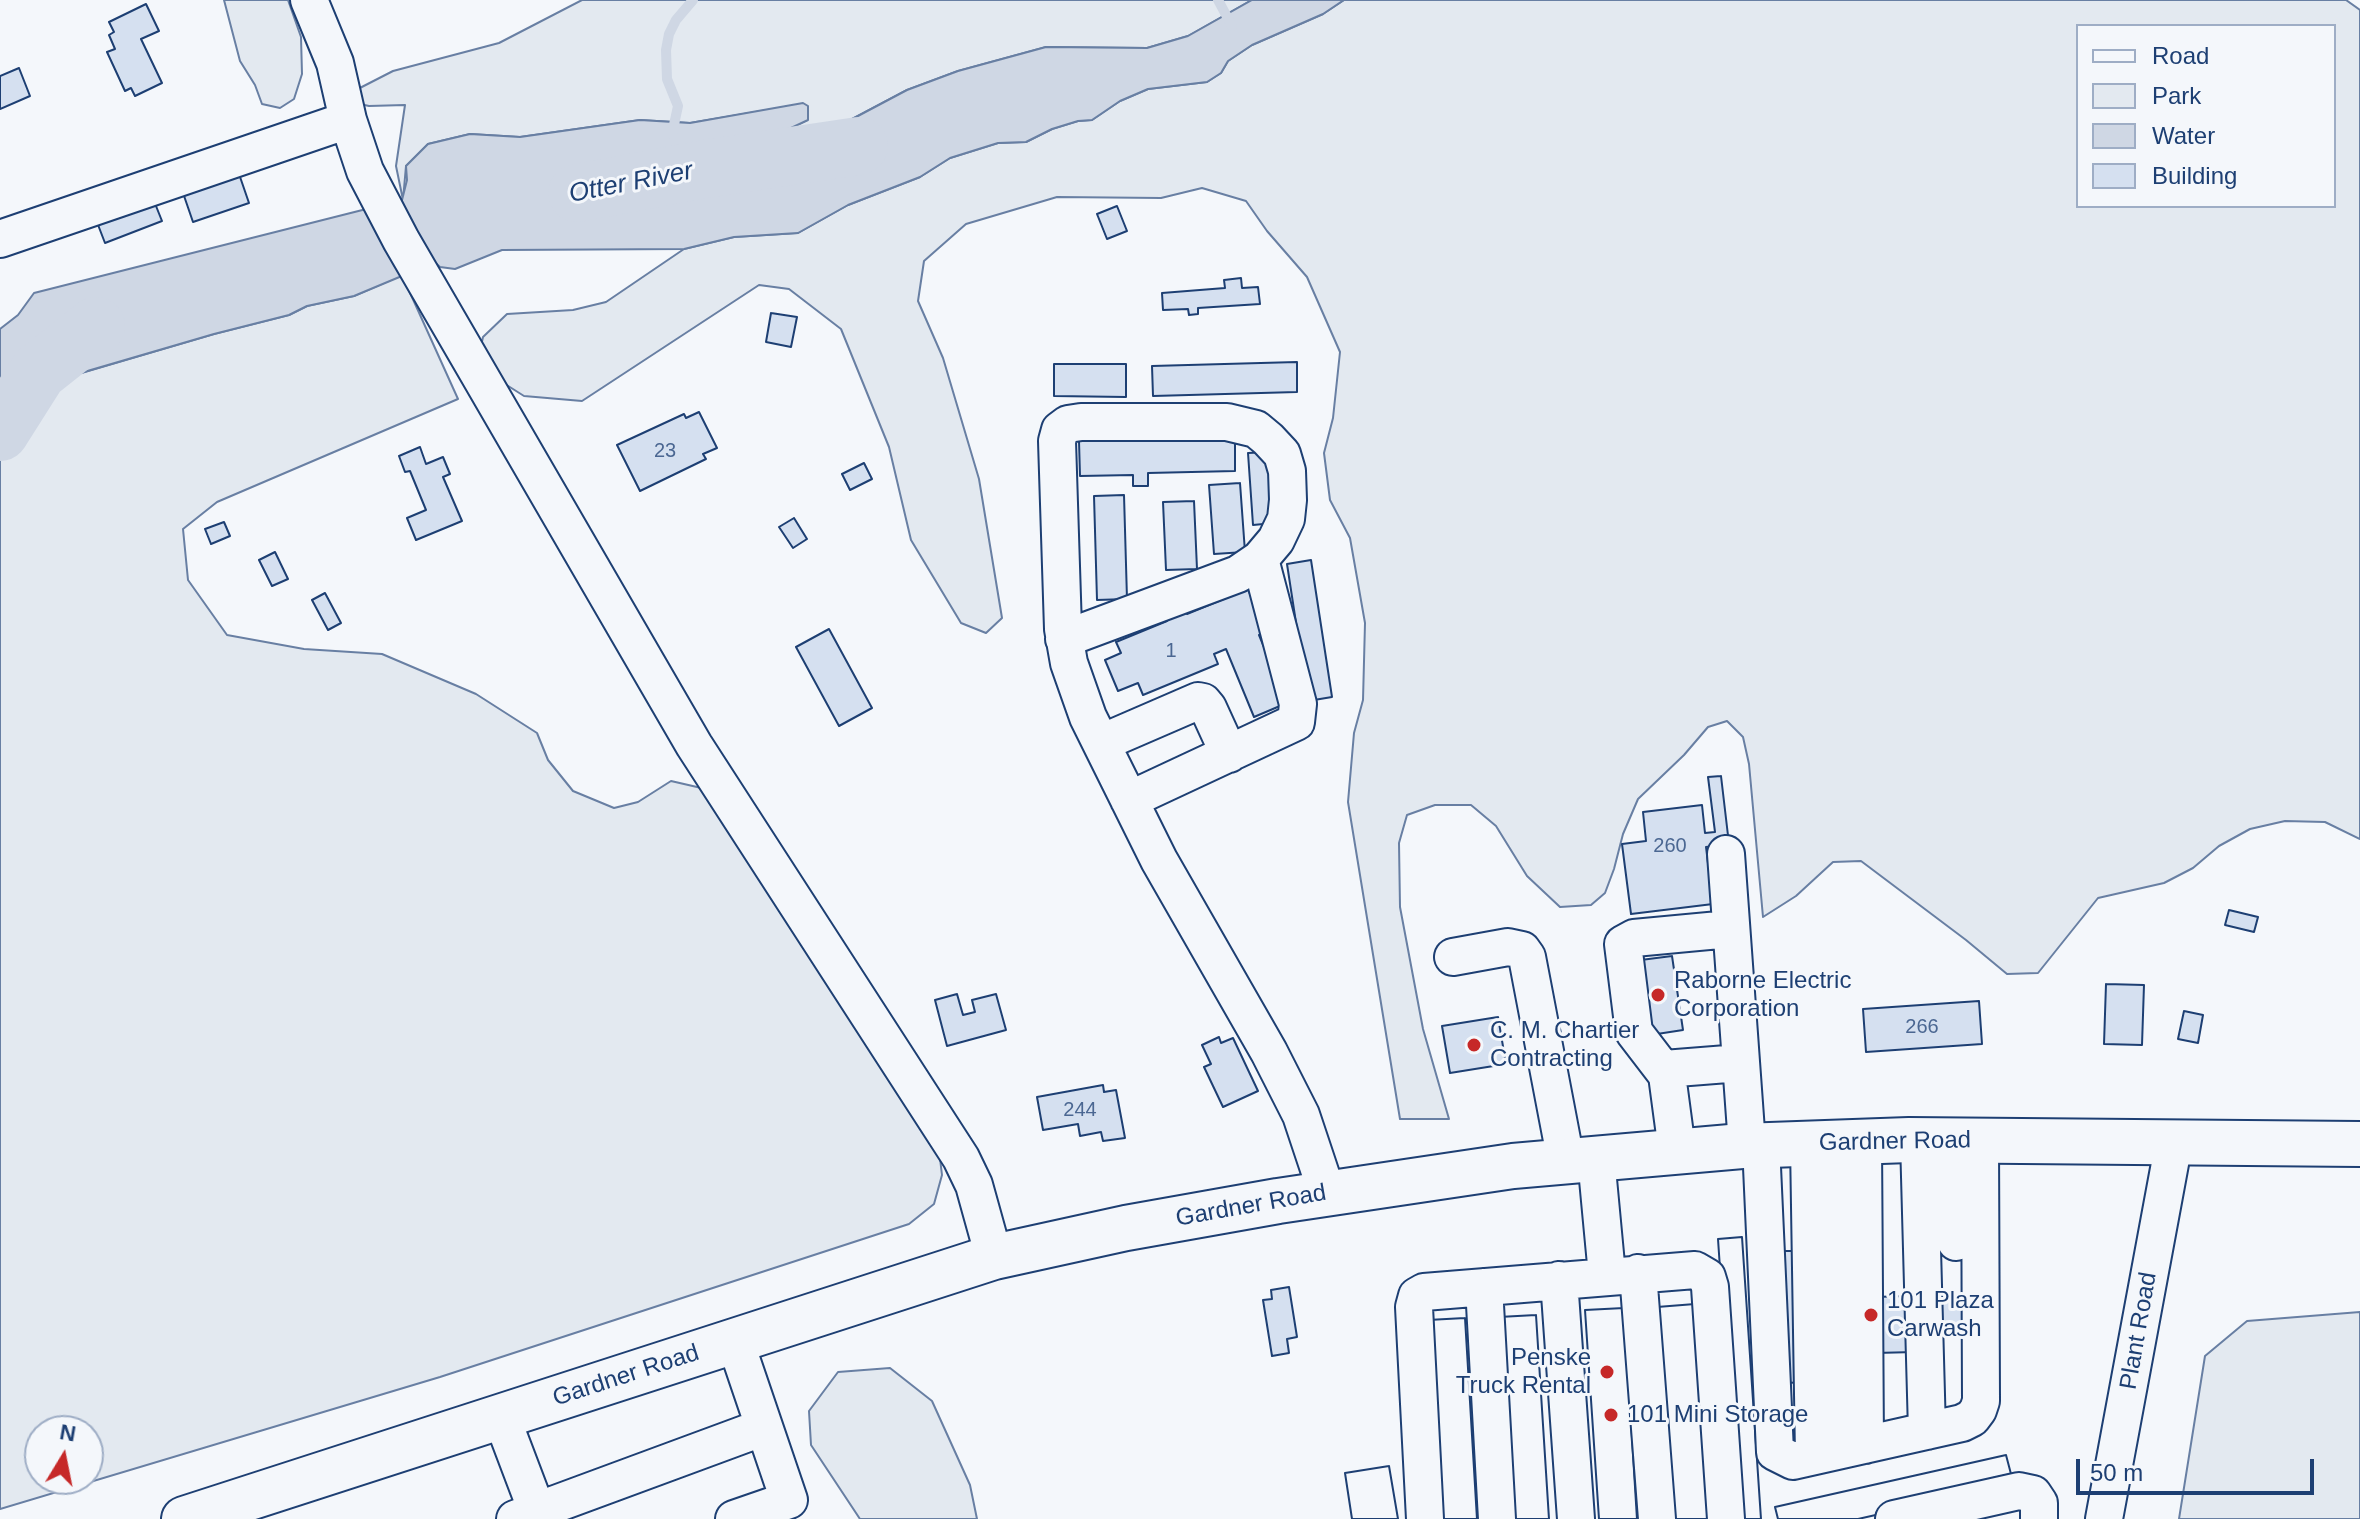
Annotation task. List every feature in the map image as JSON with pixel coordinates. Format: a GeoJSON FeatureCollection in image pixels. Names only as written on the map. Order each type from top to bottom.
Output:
{"type":"FeatureCollection","features":[{"type":"Feature","properties":{"kind":"main road","name":"Gardner Road"},"geometry":{"type":"LineString","coordinates":[[184,1519],[994,1257],[1173,1219],[1327,1193],[1581,1159],[1754,1145],[1948,1141],[2360,1144]]}},
{"type":"Feature","properties":{"kind":"street"},"geometry":{"type":"LineString","coordinates":[[309,0],[335,63],[348,120],[365,171],[401,240],[694,745],[961,1158],[974,1185],[994,1257]]}},
{"type":"Feature","properties":{"kind":"street"},"geometry":{"type":"LineString","coordinates":[[0,239],[348,120]]}},
{"type":"Feature","properties":{"kind":"street"},"geometry":{"type":"LineString","coordinates":[[1064,639],[1238,574],[1260,559],[1276,540],[1286,519],[1287,471],[1282,454],[1256,429],[1227,422],[1068,424],[1060,430],[1057,441],[1064,639],[1076,690],[1101,743],[1159,860],[1269,1052],[1301,1115],[1327,1193]]}},
{"type":"Feature","properties":{"kind":"street"},"geometry":{"type":"LineString","coordinates":[[1129,800],[1296,722],[1298,704],[1260,559]]}},
{"type":"Feature","properties":{"kind":"street"},"geometry":{"type":"LineString","coordinates":[[1101,743],[1198,701],[1208,708],[1229,754]]}},
{"type":"Feature","properties":{"kind":"street"},"geometry":{"type":"LineString","coordinates":[[1726,854],[1740,1063],[1754,1145],[1775,1452],[1793,1461],[1972,1418],[1981,1401],[1948,1141]]}},
{"type":"Feature","properties":{"kind":"street"},"geometry":{"type":"LineString","coordinates":[[1677,1150],[1669,1082],[1664,1069],[1634,1032],[1623,944],[1634,938],[1730,929]]}},
{"type":"Feature","properties":{"kind":"street"},"geometry":{"type":"LineString","coordinates":[[1453,957],[1508,947],[1522,950],[1527,957],[1581,1159],[1622,1274],[1657,1519]]}},
{"type":"Feature","properties":{"kind":"street"},"geometry":{"type":"LineString","coordinates":[[1664,1069],[1740,1063]]}},
{"type":"Feature","properties":{"kind":"street"},"geometry":{"type":"LineString","coordinates":[[1942,1427],[1948,1141]]}},
{"type":"Feature","properties":{"kind":"street"},"geometry":{"type":"LineString","coordinates":[[1835,1142],[1840,1450]]}},
{"type":"Feature","properties":{"kind":"street"},"geometry":{"type":"LineString","coordinates":[[1835,1142],[1840,1450]]}},
{"type":"Feature","properties":{"kind":"street","name":"Plant Road"},"geometry":{"type":"LineString","coordinates":[[2104,1519],[2174,1142]]}},
{"type":"Feature","properties":{"kind":"street"},"geometry":{"type":"LineString","coordinates":[[1425,1519],[1414,1307],[1417,1296],[1424,1292],[1695,1270],[1707,1277],[1710,1287],[1726,1519]]}},
{"type":"Feature","properties":{"kind":"street"},"geometry":{"type":"LineString","coordinates":[[1559,1280],[1576,1519]]}},
{"type":"Feature","properties":{"kind":"street"},"geometry":{"type":"LineString","coordinates":[[1484,1287],[1497,1519]]}},
{"type":"Feature","properties":{"kind":"street"},"geometry":{"type":"LineString","coordinates":[[734,1519],[789,1500],[735,1341]]}},
{"type":"Feature","properties":{"kind":"street"},"geometry":{"type":"LineString","coordinates":[[501,1416],[531,1516],[764,1427]]}},
{"type":"Feature","properties":{"kind":"street"},"geometry":{"type":"LineString","coordinates":[[1894,1519],[2019,1491],[2033,1494],[2039,1503],[2039,1519]]}},
{"type":"Feature","properties":{"kind":"green space"},"geometry":{"type":"Polygon","coordinates":[[[224,0],[288,0],[301,37],[302,74],[294,99],[280,108],[262,104],[255,85],[240,61],[224,0]]]}},
{"type":"Feature","properties":{"kind":"green space"},"geometry":{"type":"Polygon","coordinates":[[[582,0],[1252,0],[1188,36],[1147,48],[1046,47],[958,71],[907,90],[737,180],[709,187],[659,191],[652,173],[670,163],[715,150],[757,144],[807,120],[803,104],[690,123],[640,120],[520,137],[470,134],[428,144],[406,166],[403,200],[396,166],[405,105],[369,106],[351,102],[354,91],[393,71],[499,43],[582,0]]]}},
{"type":"Feature","properties":{"kind":"green space"},"geometry":{"type":"Polygon","coordinates":[[[1344,0],[2346,0],[2360,10],[2360,839],[2325,822],[2285,821],[2250,829],[2219,846],[2193,868],[2164,883],[2098,898],[2038,973],[2007,974],[1861,861],[1833,862],[1796,896],[1763,917],[1749,764],[1743,737],[1727,721],[1708,727],[1638,799],[1623,834],[1605,893],[1591,905],[1560,907],[1527,876],[1496,826],[1471,805],[1435,805],[1407,815],[1399,843],[1400,907],[1423,1029],[1449,1119],[1400,1119],[1348,802],[1354,733],[1363,700],[1365,623],[1350,538],[1330,500],[1324,453],[1333,418],[1340,352],[1307,277],[1267,231],[1246,201],[1202,188],[1161,198],[1057,197],[966,224],[924,261],[918,301],[943,358],[979,479],[1002,618],[986,633],[961,623],[911,540],[889,447],[841,329],[789,289],[759,285],[582,401],[524,396],[494,377],[481,346],[483,337],[507,314],[573,310],[606,302],[684,249],[734,237],[798,233],[848,205],[920,177],[950,158],[998,143],[1026,142],[1052,129],[1092,120],[1120,101],[1148,89],[1207,82],[1221,73],[1228,61],[1252,45],[1323,14],[1344,0]]]}},
{"type":"Feature","properties":{"kind":"green space"},"geometry":{"type":"Polygon","coordinates":[[[402,275],[458,399],[217,502],[183,529],[188,580],[227,635],[304,649],[382,654],[476,694],[537,733],[548,760],[573,791],[614,808],[638,802],[671,781],[710,790],[937,1134],[942,1175],[934,1204],[909,1224],[440,1377],[104,1478],[104,1415],[24,1415],[24,1495],[47,1495],[0,1509],[0,429],[13,407],[30,391],[25,388],[12,389],[22,379],[61,379],[289,315],[307,306],[354,296],[402,275]]]}},
{"type":"Feature","properties":{"kind":"green space"},"geometry":{"type":"Polygon","coordinates":[[[2360,1312],[2360,1519],[2179,1519],[2205,1356],[2247,1321],[2360,1312]]]}},
{"type":"Feature","properties":{"kind":"green space"},"geometry":{"type":"Polygon","coordinates":[[[890,1368],[932,1401],[970,1485],[977,1519],[860,1519],[811,1445],[809,1411],[838,1372],[890,1368]]]}},
{"type":"Feature","properties":{"kind":"water"},"geometry":{"type":"Polygon","coordinates":[[[1252,0],[1344,0],[1323,14],[1252,45],[1228,61],[1221,73],[1207,82],[1148,89],[1120,101],[1092,120],[1052,129],[1026,142],[998,143],[950,158],[920,177],[848,205],[798,233],[734,237],[684,249],[502,250],[455,269],[440,267],[431,259],[421,268],[354,296],[307,306],[289,315],[60,379],[22,379],[12,389],[30,391],[27,398],[13,407],[0,429],[0,329],[18,315],[34,293],[402,200],[407,180],[406,166],[428,144],[470,134],[520,137],[640,120],[690,123],[803,103],[808,106],[808,120],[757,144],[715,150],[670,163],[652,173],[659,191],[709,187],[737,180],[907,90],[958,71],[1046,47],[1147,48],[1188,36],[1252,0]]]}},
{"type":"Feature","properties":{"kind":"building"},"geometry":{"type":"Polygon","coordinates":[[[146,4],[159,31],[141,39],[162,83],[135,96],[131,88],[125,91],[107,52],[115,49],[109,35],[114,32],[109,22],[146,4]]]}},
{"type":"Feature","properties":{"kind":"building"},"geometry":{"type":"Polygon","coordinates":[[[19,68],[30,96],[0,109],[0,76],[19,68]]]}},
{"type":"Feature","properties":{"kind":"building"},"geometry":{"type":"Polygon","coordinates":[[[238,171],[249,203],[193,222],[182,190],[238,171]]]}},
{"type":"Feature","properties":{"kind":"building"},"geometry":{"type":"Polygon","coordinates":[[[152,196],[162,221],[105,243],[95,217],[152,196]]]}},
{"type":"Feature","properties":{"kind":"building"},"geometry":{"type":"Polygon","coordinates":[[[1117,206],[1127,231],[1107,239],[1097,214],[1117,206]]]}},
{"type":"Feature","properties":{"kind":"building"},"geometry":{"type":"Polygon","coordinates":[[[1241,278],[1242,288],[1258,287],[1260,304],[1198,308],[1198,314],[1189,315],[1188,309],[1163,310],[1162,293],[1225,288],[1224,280],[1241,278]]]}},
{"type":"Feature","properties":{"kind":"building"},"geometry":{"type":"Polygon","coordinates":[[[771,313],[797,317],[791,347],[766,342],[771,313]]]}},
{"type":"Feature","properties":{"kind":"building"},"geometry":{"type":"Polygon","coordinates":[[[1297,362],[1297,392],[1153,396],[1152,366],[1297,362]]]}},
{"type":"Feature","properties":{"kind":"building"},"geometry":{"type":"Polygon","coordinates":[[[1054,364],[1126,364],[1126,397],[1054,396],[1054,364]]]}},
{"type":"Feature","properties":{"kind":"building"},"geometry":{"type":"Polygon","coordinates":[[[699,412],[717,448],[703,454],[706,459],[640,491],[617,445],[684,414],[686,418],[699,412]]]}},
{"type":"Feature","properties":{"kind":"building"},"geometry":{"type":"Polygon","coordinates":[[[1235,439],[1235,471],[1148,473],[1148,486],[1133,486],[1133,475],[1080,476],[1079,441],[1235,439]]]}},
{"type":"Feature","properties":{"kind":"building"},"geometry":{"type":"Polygon","coordinates":[[[420,447],[426,464],[443,457],[450,474],[443,477],[462,521],[416,540],[407,518],[426,510],[410,471],[405,472],[399,456],[420,447]]]}},
{"type":"Feature","properties":{"kind":"building"},"geometry":{"type":"Polygon","coordinates":[[[1269,452],[1274,523],[1253,525],[1248,453],[1269,452]]]}},
{"type":"Feature","properties":{"kind":"building"},"geometry":{"type":"Polygon","coordinates":[[[864,463],[872,479],[850,490],[842,474],[864,463]]]}},
{"type":"Feature","properties":{"kind":"building"},"geometry":{"type":"Polygon","coordinates":[[[1240,483],[1245,552],[1214,554],[1209,485],[1240,483]]]}},
{"type":"Feature","properties":{"kind":"building"},"geometry":{"type":"Polygon","coordinates":[[[1124,495],[1127,599],[1097,600],[1094,496],[1124,495]]]}},
{"type":"Feature","properties":{"kind":"building"},"geometry":{"type":"Polygon","coordinates":[[[1194,501],[1197,569],[1166,570],[1163,502],[1194,501]]]}},
{"type":"Feature","properties":{"kind":"building"},"geometry":{"type":"Polygon","coordinates":[[[794,518],[807,539],[793,548],[779,527],[794,518]]]}},
{"type":"Feature","properties":{"kind":"building"},"geometry":{"type":"Polygon","coordinates":[[[224,522],[230,536],[211,544],[205,529],[224,522]]]}},
{"type":"Feature","properties":{"kind":"building"},"geometry":{"type":"Polygon","coordinates":[[[275,552],[288,579],[272,586],[259,560],[275,552]]]}},
{"type":"Feature","properties":{"kind":"building"},"geometry":{"type":"Polygon","coordinates":[[[1311,560],[1332,697],[1308,701],[1287,564],[1311,560]]]}},
{"type":"Feature","properties":{"kind":"building"},"geometry":{"type":"Polygon","coordinates":[[[1248,589],[1266,633],[1259,635],[1287,703],[1254,717],[1226,649],[1214,654],[1218,664],[1143,695],[1138,683],[1118,691],[1105,660],[1121,653],[1116,642],[1167,621],[1162,609],[1182,600],[1187,614],[1248,589]]]}},
{"type":"Feature","properties":{"kind":"building"},"geometry":{"type":"Polygon","coordinates":[[[325,593],[341,623],[328,630],[312,600],[325,593]]]}},
{"type":"Feature","properties":{"kind":"building"},"geometry":{"type":"Polygon","coordinates":[[[829,629],[872,708],[839,726],[796,647],[829,629]]]}},
{"type":"Feature","properties":{"kind":"building"},"geometry":{"type":"Polygon","coordinates":[[[1721,776],[1729,844],[1706,847],[1713,904],[1631,914],[1622,844],[1646,841],[1643,812],[1702,805],[1705,833],[1715,832],[1708,777],[1721,776]]]}},
{"type":"Feature","properties":{"kind":"building"},"geometry":{"type":"Polygon","coordinates":[[[2229,910],[2258,917],[2254,932],[2225,925],[2229,910]]]}},
{"type":"Feature","properties":{"kind":"building","name":"Raborne Electric Corporation"},"geometry":{"type":"Polygon","coordinates":[[[1672,956],[1683,1030],[1644,1036],[1633,961],[1672,956]]]}},
{"type":"Feature","properties":{"kind":"building"},"geometry":{"type":"Polygon","coordinates":[[[2106,984],[2144,985],[2142,1045],[2104,1044],[2106,984]]]}},
{"type":"Feature","properties":{"kind":"building"},"geometry":{"type":"Polygon","coordinates":[[[957,994],[963,1015],[975,1012],[972,1000],[996,994],[1006,1030],[947,1046],[935,1000],[957,994]]]}},
{"type":"Feature","properties":{"kind":"building"},"geometry":{"type":"Polygon","coordinates":[[[1979,1001],[1982,1044],[1866,1052],[1863,1009],[1979,1001]]]}},
{"type":"Feature","properties":{"kind":"building"},"geometry":{"type":"Polygon","coordinates":[[[2184,1011],[2203,1015],[2198,1043],[2178,1039],[2184,1011]]]}},
{"type":"Feature","properties":{"kind":"building","name":"C. M. Chartier Contracting"},"geometry":{"type":"Polygon","coordinates":[[[1498,1017],[1506,1064],[1450,1073],[1442,1026],[1498,1017]]]}},
{"type":"Feature","properties":{"kind":"building"},"geometry":{"type":"Polygon","coordinates":[[[1219,1037],[1221,1043],[1233,1038],[1258,1091],[1223,1107],[1204,1067],[1211,1064],[1202,1045],[1219,1037]]]}},
{"type":"Feature","properties":{"kind":"building"},"geometry":{"type":"Polygon","coordinates":[[[1103,1085],[1104,1092],[1116,1090],[1125,1138],[1103,1141],[1101,1132],[1080,1136],[1078,1124],[1043,1130],[1037,1097],[1103,1085]]]}},
{"type":"Feature","properties":{"kind":"building"},"geometry":{"type":"Polygon","coordinates":[[[1742,1237],[1761,1519],[1737,1519],[1718,1239],[1742,1237]]]}},
{"type":"Feature","properties":{"kind":"building"},"geometry":{"type":"Polygon","coordinates":[[[1742,1237],[1761,1519],[1737,1519],[1718,1239],[1742,1237]]]}},
{"type":"Feature","properties":{"kind":"building","name":"101 Plaza Carwash"},"geometry":{"type":"Polygon","coordinates":[[[1776,1251],[1800,1251],[1822,1298],[1965,1295],[1965,1333],[1915,1333],[1915,1352],[1875,1353],[1823,1382],[1778,1383],[1776,1251]]]}},
{"type":"Feature","properties":{"kind":"building"},"geometry":{"type":"Polygon","coordinates":[[[1289,1287],[1297,1337],[1287,1339],[1289,1353],[1272,1356],[1263,1300],[1272,1299],[1271,1290],[1289,1287]]]}},
{"type":"Feature","properties":{"kind":"building"},"geometry":{"type":"Polygon","coordinates":[[[1695,1304],[1710,1519],[1671,1519],[1657,1307],[1695,1304]]]}},
{"type":"Feature","properties":{"kind":"building"},"geometry":{"type":"Polygon","coordinates":[[[1695,1304],[1710,1519],[1671,1519],[1657,1307],[1695,1304]]]}},
{"type":"Feature","properties":{"kind":"building","name":"101 Mini Storage"},"geometry":{"type":"Polygon","coordinates":[[[1624,1308],[1637,1519],[1599,1519],[1585,1310],[1624,1308]]]}},
{"type":"Feature","properties":{"kind":"building","name":"101 Mini Storage"},"geometry":{"type":"Polygon","coordinates":[[[1624,1308],[1637,1519],[1599,1519],[1585,1310],[1624,1308]]]}},
{"type":"Feature","properties":{"kind":"building"},"geometry":{"type":"Polygon","coordinates":[[[1536,1315],[1549,1519],[1511,1519],[1499,1317],[1536,1315]]]}},
{"type":"Feature","properties":{"kind":"building"},"geometry":{"type":"Polygon","coordinates":[[[1536,1315],[1549,1519],[1511,1519],[1499,1317],[1536,1315]]]}},
{"type":"Feature","properties":{"kind":"building"},"geometry":{"type":"Polygon","coordinates":[[[1465,1318],[1477,1519],[1440,1519],[1428,1320],[1465,1318]]]}},
{"type":"Feature","properties":{"kind":"building"},"geometry":{"type":"Polygon","coordinates":[[[1465,1318],[1477,1519],[1440,1519],[1428,1320],[1465,1318]]]}},
{"type":"Feature","properties":{"kind":"building"},"geometry":{"type":"Polygon","coordinates":[[[2006,1455],[2011,1474],[1993,1478],[1995,1488],[1858,1519],[1778,1519],[1775,1507],[2006,1455]]]}},
{"type":"Feature","properties":{"kind":"building"},"geometry":{"type":"Polygon","coordinates":[[[2006,1455],[2011,1474],[1993,1478],[1995,1488],[1858,1519],[1778,1519],[1775,1507],[2006,1455]]]}},
{"type":"Feature","properties":{"kind":"building"},"geometry":{"type":"Polygon","coordinates":[[[1389,1466],[1398,1519],[1352,1519],[1345,1473],[1389,1466]]]}},
{"type":"Feature","properties":{"kind":"building"},"geometry":{"type":"Polygon","coordinates":[[[1389,1466],[1398,1519],[1352,1519],[1345,1473],[1389,1466]]]}},
{"type":"Feature","properties":{"kind":"waterway"},"geometry":{"type":"LineString","coordinates":[[672,134],[678,106],[667,79],[666,50],[676,20],[693,0]]}},
{"type":"Feature","properties":{"kind":"waterway"},"geometry":{"type":"LineString","coordinates":[[1218,0],[1232,26]]}},
{"type":"Feature","properties":{"kind":"waterway","name":"Otter River"},"geometry":{"type":"LineString","coordinates":[[577,193],[711,168],[859,146]]}},
{"type":"Feature","properties":{"kind":"waterway","name":"Otter River"},"geometry":{"type":"LineString","coordinates":[[0,432],[38,372],[96,326]]}},
{"type":"Feature","properties":{"kind":"place","name":"Raborne Electric Corporation"},"geometry":{"type":"Point","coordinates":[1658,995]}},
{"type":"Feature","properties":{"kind":"place","name":"C. M. Chartier Contracting"},"geometry":{"type":"Point","coordinates":[1474,1045]}},
{"type":"Feature","properties":{"kind":"place","name":"101 Plaza Carwash"},"geometry":{"type":"Point","coordinates":[1871,1315]}},
{"type":"Feature","properties":{"kind":"place","name":"Penske Truck Rental"},"geometry":{"type":"Point","coordinates":[1607,1372]}},
{"type":"Feature","properties":{"kind":"place","name":"101 Mini Storage"},"geometry":{"type":"Point","coordinates":[1611,1415]}}]}
